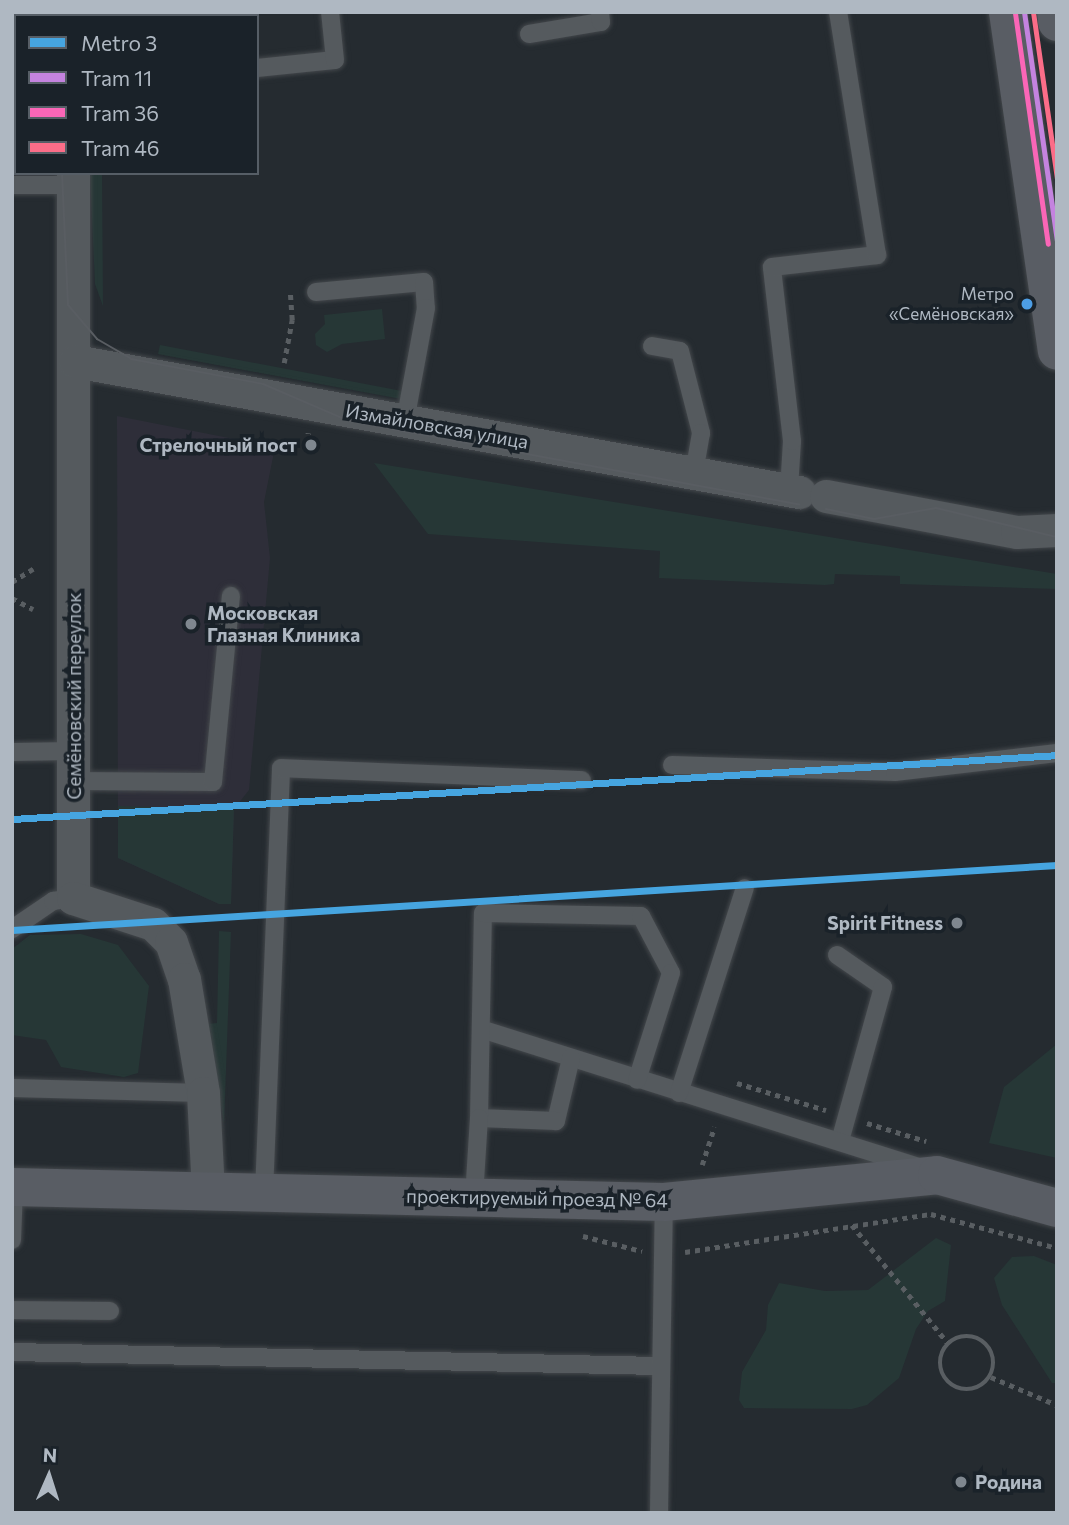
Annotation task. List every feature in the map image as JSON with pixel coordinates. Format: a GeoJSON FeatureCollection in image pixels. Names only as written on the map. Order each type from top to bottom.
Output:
{"type":"FeatureCollection","features":[{"type":"Feature","properties":{"kind":"street"},"geometry":{"type":"LineString","coordinates":[[1008,12],[1057,350]]}},
{"type":"Feature","properties":{"kind":"street"},"geometry":{"type":"LineString","coordinates":[[1055,12],[1057,22]]}},
{"type":"Feature","properties":{"kind":"street","name":"Семёновский переулок"},"geometry":{"type":"LineString","coordinates":[[73,179],[73,898]]}},
{"type":"Feature","properties":{"kind":"street","name":"Измайловская улица"},"geometry":{"type":"LineString","coordinates":[[75,361],[1017,532],[1057,530]]}},
{"type":"Feature","properties":{"kind":"street"},"geometry":{"type":"LineString","coordinates":[[73,898],[153,924],[171,942],[184,979],[203,1093],[208,1191]]}},
{"type":"Feature","properties":{"kind":"street","name":"проектируемый проезд № 64"},"geometry":{"type":"LineString","coordinates":[[13,1187],[664,1202],[937,1175],[1057,1208]]}},
{"type":"Feature","properties":{"kind":"lane"},"geometry":{"type":"LineString","coordinates":[[259,68],[335,60],[330,12]]}},
{"type":"Feature","properties":{"kind":"lane"},"geometry":{"type":"LineString","coordinates":[[529,34],[601,22],[600,12]]}},
{"type":"Feature","properties":{"kind":"lane"},"geometry":{"type":"LineString","coordinates":[[805,492],[792,442],[772,267],[877,255],[838,12]]}},
{"type":"Feature","properties":{"kind":"lane"},"geometry":{"type":"LineString","coordinates":[[12,185],[73,179]]}},
{"type":"Feature","properties":{"kind":"lane"},"geometry":{"type":"LineString","coordinates":[[317,292],[424,282],[426,308],[405,421]]}},
{"type":"Feature","properties":{"kind":"lane"},"geometry":{"type":"LineString","coordinates":[[652,346],[680,351],[701,433],[694,472]]}},
{"type":"Feature","properties":{"kind":"lane"},"geometry":{"type":"LineString","coordinates":[[12,752],[73,766],[213,782],[231,596]]}},
{"type":"Feature","properties":{"kind":"lane"},"geometry":{"type":"LineString","coordinates":[[672,765],[895,772],[1057,753]]}},
{"type":"Feature","properties":{"kind":"lane"},"geometry":{"type":"LineString","coordinates":[[264,1193],[281,768],[582,780]]}},
{"type":"Feature","properties":{"kind":"lane"},"geometry":{"type":"LineString","coordinates":[[679,1093],[745,888]]}},
{"type":"Feature","properties":{"kind":"lane"},"geometry":{"type":"LineString","coordinates":[[12,929],[53,901],[73,898]]}},
{"type":"Feature","properties":{"kind":"lane"},"geometry":{"type":"LineString","coordinates":[[474,1197],[479,1118],[483,913],[641,916],[671,973],[636,1080]]}},
{"type":"Feature","properties":{"kind":"lane"},"geometry":{"type":"LineString","coordinates":[[836,955],[883,987],[840,1141]]}},
{"type":"Feature","properties":{"kind":"lane"},"geometry":{"type":"LineString","coordinates":[[481,1029],[636,1080],[840,1141],[937,1175]]}},
{"type":"Feature","properties":{"kind":"lane"},"geometry":{"type":"LineString","coordinates":[[479,1118],[556,1121],[571,1058]]}},
{"type":"Feature","properties":{"kind":"lane"},"geometry":{"type":"LineString","coordinates":[[12,1088],[203,1093]]}},
{"type":"Feature","properties":{"kind":"lane"},"geometry":{"type":"LineString","coordinates":[[12,1240],[13,1187]]}},
{"type":"Feature","properties":{"kind":"lane"},"geometry":{"type":"LineString","coordinates":[[659,1513],[664,1202]]}},
{"type":"Feature","properties":{"kind":"lane"},"geometry":{"type":"LineString","coordinates":[[12,1310],[110,1311]]}},
{"type":"Feature","properties":{"kind":"lane"},"geometry":{"type":"LineString","coordinates":[[12,1352],[661,1367]]}},
{"type":"Feature","properties":{"kind":"path"},"geometry":{"type":"LineString","coordinates":[[284,363],[292,320],[290,291]]}},
{"type":"Feature","properties":{"kind":"path"},"geometry":{"type":"LineString","coordinates":[[307,444],[308,432]]}},
{"type":"Feature","properties":{"kind":"path"},"geometry":{"type":"LineString","coordinates":[[12,582],[33,569]]}},
{"type":"Feature","properties":{"kind":"path"},"geometry":{"type":"LineString","coordinates":[[12,598],[33,609]]}},
{"type":"Feature","properties":{"kind":"path"},"geometry":{"type":"LineString","coordinates":[[852,1225],[948,1343]]}},
{"type":"Feature","properties":{"kind":"path"},"geometry":{"type":"LineString","coordinates":[[962,1336],[983,1342],[995,1362],[991,1377],[980,1387],[964,1390],[950,1385],[941,1372],[940,1356],[948,1343],[962,1336]]}},
{"type":"Feature","properties":{"kind":"path"},"geometry":{"type":"LineString","coordinates":[[991,1377],[1057,1405]]}},
{"type":"Feature","properties":{"kind":"shaded area"},"geometry":{"type":"Polygon","coordinates":[[[90,175],[102,175],[103,306],[95,284],[90,175]]]}},
{"type":"Feature","properties":{"kind":"shaded area"},"geometry":{"type":"Polygon","coordinates":[[[382,309],[385,339],[342,344],[327,352],[316,345],[315,334],[325,324],[324,315],[382,309]]]}},
{"type":"Feature","properties":{"kind":"shaded area"},"geometry":{"type":"Polygon","coordinates":[[[160,345],[402,391],[401,399],[158,354],[160,345]]]}},
{"type":"Feature","properties":{"kind":"shaded area","name":"Московская Глазная Клиника"},"geometry":{"type":"Polygon","coordinates":[[[117,416],[275,447],[264,502],[270,558],[249,790],[234,809],[231,904],[219,904],[118,858],[117,416]]]}},
{"type":"Feature","properties":{"kind":"shaded area"},"geometry":{"type":"Polygon","coordinates":[[[374,463],[1057,574],[1057,589],[900,584],[900,576],[835,574],[834,584],[825,585],[659,578],[660,551],[428,534],[374,463]]]}},
{"type":"Feature","properties":{"kind":"shaded area"},"geometry":{"type":"Polygon","coordinates":[[[118,806],[234,809],[231,904],[219,904],[118,858],[118,806]]]}},
{"type":"Feature","properties":{"kind":"shaded area"},"geometry":{"type":"Polygon","coordinates":[[[219,931],[231,932],[224,1124],[207,1024],[217,1023],[219,931]]]}},
{"type":"Feature","properties":{"kind":"shaded area"},"geometry":{"type":"Polygon","coordinates":[[[81,934],[118,945],[149,986],[138,1073],[124,1077],[61,1067],[46,1040],[12,1035],[12,949],[30,935],[81,934]]]}},
{"type":"Feature","properties":{"kind":"shaded area"},"geometry":{"type":"Polygon","coordinates":[[[1057,1044],[1057,1158],[989,1143],[1004,1087],[1057,1044]]]}},
{"type":"Feature","properties":{"kind":"shaded area"},"geometry":{"type":"Polygon","coordinates":[[[936,1238],[951,1245],[945,1301],[928,1311],[916,1329],[899,1378],[867,1405],[852,1409],[744,1408],[739,1400],[742,1372],[766,1330],[768,1305],[779,1283],[825,1291],[868,1290],[936,1238]]]}},
{"type":"Feature","properties":{"kind":"shaded area"},"geometry":{"type":"Polygon","coordinates":[[[1034,1256],[1057,1265],[1057,1383],[1052,1383],[1002,1305],[994,1278],[1012,1257],[1034,1256]]]}},
{"type":"Feature","properties":{"kind":"tram line","name":"11"},"geometry":{"type":"LineString","coordinates":[[1024,12],[1057,241]]}},
{"type":"Feature","properties":{"kind":"tram line","name":"46"},"geometry":{"type":"LineString","coordinates":[[1033,12],[1057,179]]}},
{"type":"Feature","properties":{"kind":"tram line","name":"36"},"geometry":{"type":"LineString","coordinates":[[1015,13],[1048,244]]}},
{"type":"Feature","properties":{"kind":"tram line"},"geometry":{"type":"LineString","coordinates":[[62,175],[68,305],[97,339],[131,359],[263,384],[349,421],[799,504]]}},
{"type":"Feature","properties":{"kind":"tram line"},"geometry":{"type":"LineString","coordinates":[[826,509],[874,519],[936,508],[1057,537]]}},
{"type":"Feature","properties":{"kind":"metro line","name":"3"},"geometry":{"type":"LineString","coordinates":[[12,819],[1057,755]]}},
{"type":"Feature","properties":{"kind":"metro line","name":"3"},"geometry":{"type":"LineString","coordinates":[[12,930],[1057,865]]}},
{"type":"Feature","properties":{"kind":"place","name":"Метро «Семёновская»"},"geometry":{"type":"Point","coordinates":[1027,304]}},
{"type":"Feature","properties":{"kind":"place","name":"Стрелочный пост"},"geometry":{"type":"Point","coordinates":[311,445]}},
{"type":"Feature","properties":{"kind":"place","name":"Московская Глазная Клиника"},"geometry":{"type":"Point","coordinates":[191,624]}},
{"type":"Feature","properties":{"kind":"place","name":"Spirit Fitness"},"geometry":{"type":"Point","coordinates":[957,923]}},
{"type":"Feature","properties":{"kind":"place","name":"Родина"},"geometry":{"type":"Point","coordinates":[961,1482]}}]}
